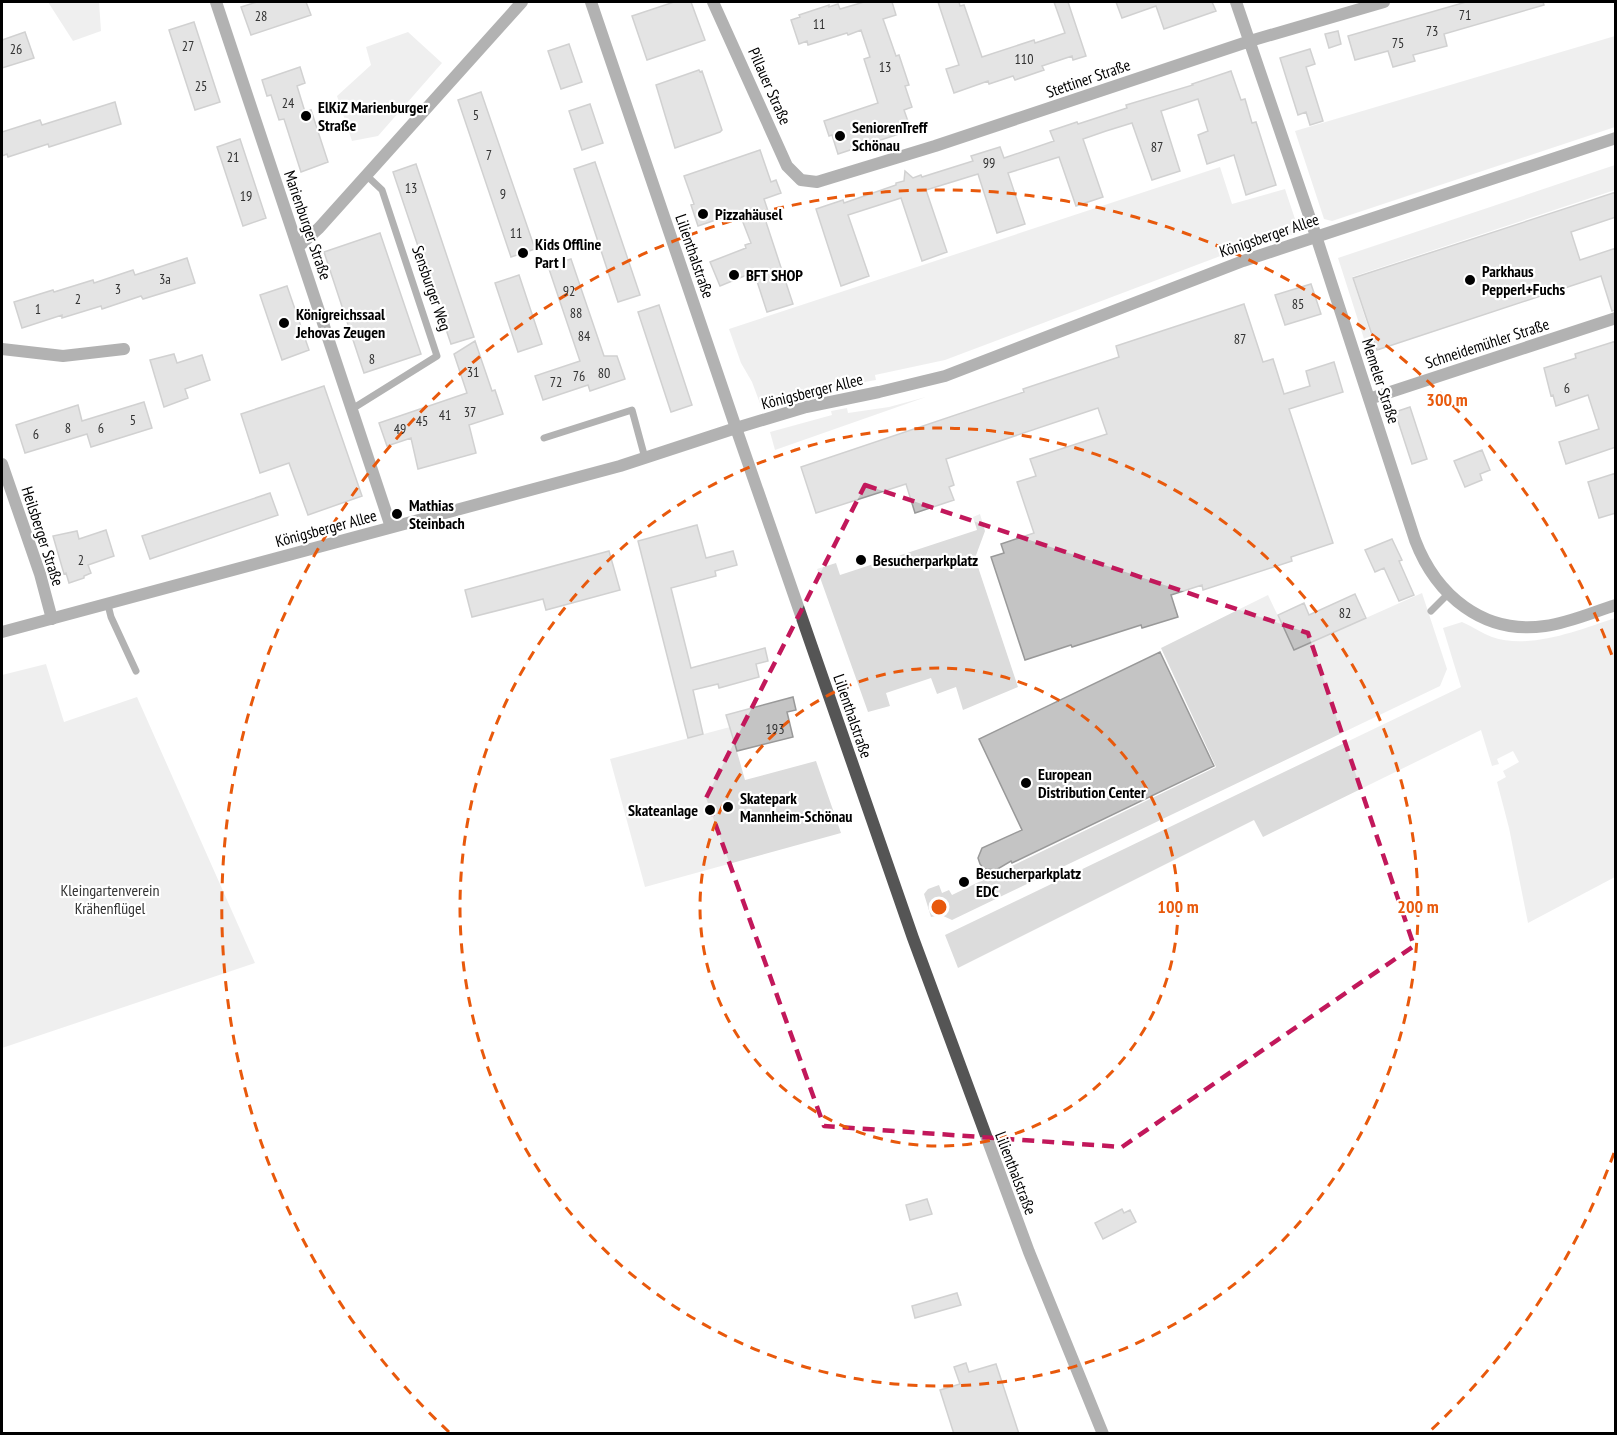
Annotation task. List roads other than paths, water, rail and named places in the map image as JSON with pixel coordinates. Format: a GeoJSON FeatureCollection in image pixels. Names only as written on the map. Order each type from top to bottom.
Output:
{"type":"FeatureCollection","features":[{"type":"Feature","properties":{"kind":"street","name":"Marienburger Straße"},"geometry":{"type":"LineString","coordinates":[[216,2],[391,527]]}},
{"type":"Feature","properties":{"kind":"street"},"geometry":{"type":"LineString","coordinates":[[298,247],[319,228],[522,2]]}},
{"type":"Feature","properties":{"kind":"street","name":"Lilienthalstraße"},"geometry":{"type":"LineString","coordinates":[[591,2],[736,428],[969,1095],[1029,1252],[1103,1434]]}},
{"type":"Feature","properties":{"kind":"street","name":"Pillauer Straße"},"geometry":{"type":"LineString","coordinates":[[713,2],[788,166],[801,180]]}},
{"type":"Feature","properties":{"kind":"street","name":"Memeler Straße"},"geometry":{"type":"LineString","coordinates":[[1236,2],[1423,559],[1434,577],[1448,594],[1477,614],[1494,622],[1518,627],[1545,626],[1616,605]]}},
{"type":"Feature","properties":{"kind":"street","name":"Stettiner Straße"},"geometry":{"type":"LineString","coordinates":[[801,180],[817,182],[834,178],[1250,41],[1384,2]]}},
{"type":"Feature","properties":{"kind":"street","name":"Königsberger Allee"},"geometry":{"type":"LineString","coordinates":[[2,632],[591,474],[806,406],[945,376],[1243,261],[1616,138]]}},
{"type":"Feature","properties":{"kind":"street","name":"Schneidemühler Straße"},"geometry":{"type":"LineString","coordinates":[[1369,399],[1616,318]]}},
{"type":"Feature","properties":{"kind":"street"},"geometry":{"type":"LineString","coordinates":[[2,349],[63,356],[124,349]]}},
{"type":"Feature","properties":{"kind":"street","name":"Heilsberger Straße"},"geometry":{"type":"LineString","coordinates":[[2,464],[37,566],[52,619]]}},
{"type":"Feature","properties":{"kind":"lane","name":"Sensburger Weg"},"geometry":{"type":"LineString","coordinates":[[352,409],[437,356],[381,190],[366,175]]}},
{"type":"Feature","properties":{"kind":"lane"},"geometry":{"type":"LineString","coordinates":[[544,438],[632,410],[645,458]]}},
{"type":"Feature","properties":{"kind":"lane"},"geometry":{"type":"LineString","coordinates":[[1431,611],[1448,594]]}},
{"type":"Feature","properties":{"kind":"lane"},"geometry":{"type":"LineString","coordinates":[[108,605],[111,617],[136,670]]}},
{"type":"Feature","properties":{"kind":"place","name":"ElKiZ Marienburger Straße"},"geometry":{"type":"Point","coordinates":[306,116]}},
{"type":"Feature","properties":{"kind":"place","name":"SeniorenTreff Schönau"},"geometry":{"type":"Point","coordinates":[840,136]}},
{"type":"Feature","properties":{"kind":"place","name":"Pizzahäusel"},"geometry":{"type":"Point","coordinates":[703,214]}},
{"type":"Feature","properties":{"kind":"place","name":"Kids Offline Part I"},"geometry":{"type":"Point","coordinates":[523,253]}},
{"type":"Feature","properties":{"kind":"place","name":"BFT SHOP"},"geometry":{"type":"Point","coordinates":[734,275]}},
{"type":"Feature","properties":{"kind":"place","name":"Parkhaus Pepperl+Fuchs"},"geometry":{"type":"Point","coordinates":[1470,280]}},
{"type":"Feature","properties":{"kind":"place","name":"Königreichssaal Jehovas Zeugen"},"geometry":{"type":"Point","coordinates":[284,323]}},
{"type":"Feature","properties":{"kind":"place","name":"Mathias Steinbach"},"geometry":{"type":"Point","coordinates":[397,514]}},
{"type":"Feature","properties":{"kind":"place","name":"Besucherparkplatz"},"geometry":{"type":"Point","coordinates":[861,560]}},
{"type":"Feature","properties":{"kind":"place","name":"European Distribution Center"},"geometry":{"type":"Point","coordinates":[1026,783]}},
{"type":"Feature","properties":{"kind":"place","name":"Skatepark Mannheim-Schönau"},"geometry":{"type":"Point","coordinates":[728,807]}},
{"type":"Feature","properties":{"kind":"place","name":"Skateanlage"},"geometry":{"type":"Point","coordinates":[710,810]}},
{"type":"Feature","properties":{"kind":"place","name":"Besucherparkplatz EDC"},"geometry":{"type":"Point","coordinates":[964,882]}},
{"type":"Feature","properties":{"kind":"park label","name":"Kleingartenverein Krähenflügel"},"geometry":{"type":"Point","coordinates":[110,899]}}]}
